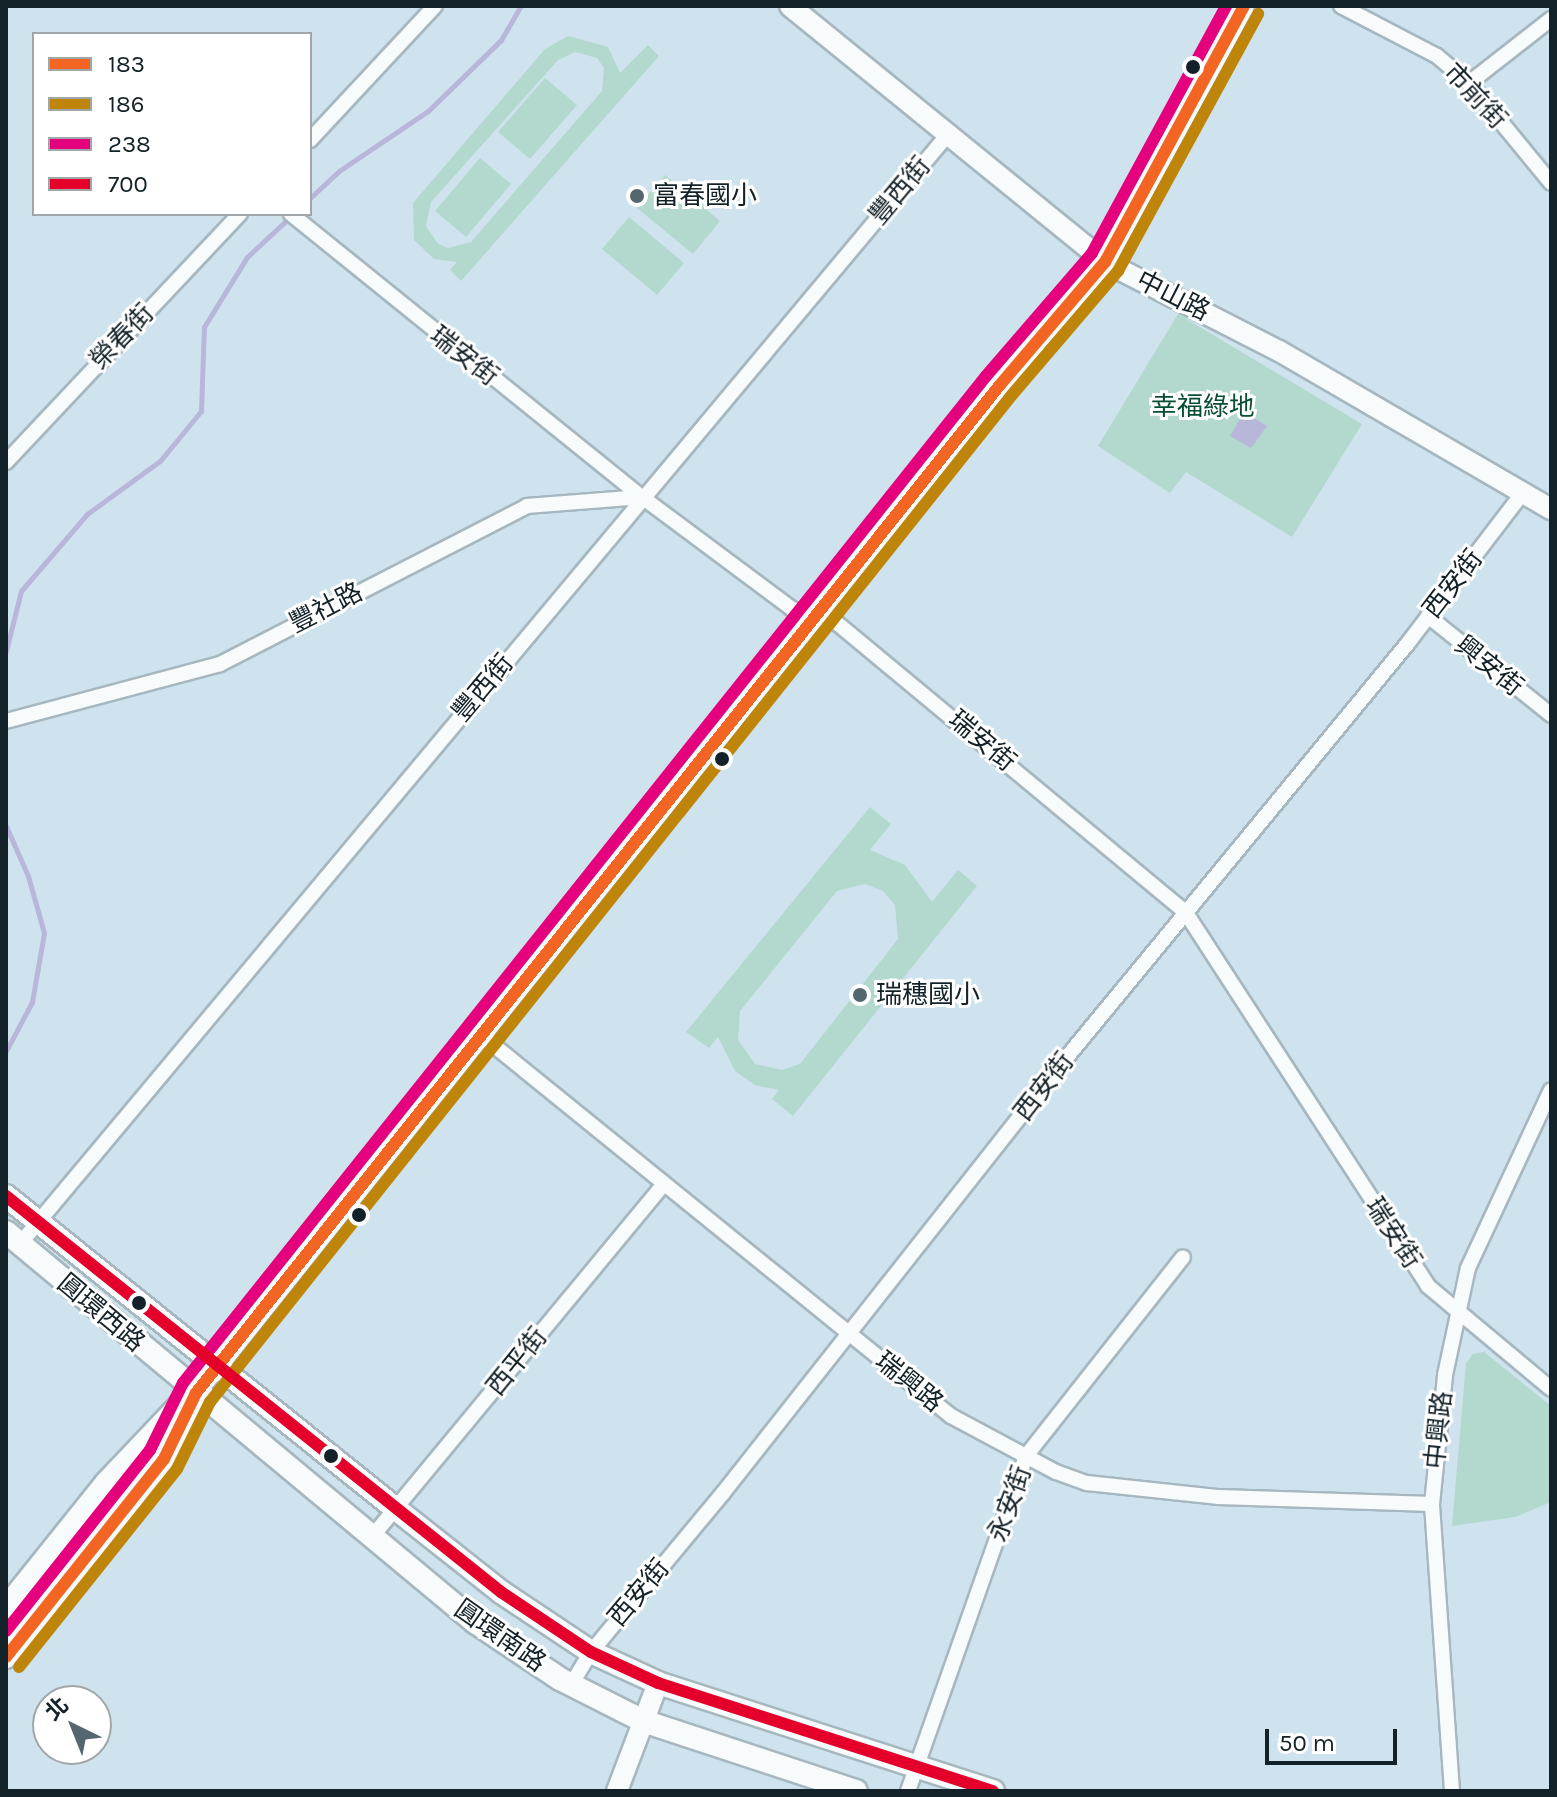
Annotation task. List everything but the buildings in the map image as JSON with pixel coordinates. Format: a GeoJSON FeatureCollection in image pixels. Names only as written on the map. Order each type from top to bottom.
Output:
{"type":"FeatureCollection","features":[{"type":"Feature","properties":{"kind":"main road","name":"圓環西路"},"geometry":{"type":"LineString","coordinates":[[6,1196],[219,1364]]}},
{"type":"Feature","properties":{"kind":"main road","name":"圓環西路"},"geometry":{"type":"LineString","coordinates":[[13,1239],[196,1393]]}},
{"type":"Feature","properties":{"kind":"main road"},"geometry":{"type":"LineString","coordinates":[[6,1608],[157,1425],[196,1393],[219,1364]]}},
{"type":"Feature","properties":{"kind":"main road","name":"圓環南路"},"geometry":{"type":"LineString","coordinates":[[219,1364],[501,1592],[591,1652],[658,1683],[916,1769],[993,1791]]}},
{"type":"Feature","properties":{"kind":"main road"},"geometry":{"type":"LineString","coordinates":[[6,1657],[161,1464],[178,1439],[196,1393]]}},
{"type":"Feature","properties":{"kind":"main road","name":"圓環南路"},"geometry":{"type":"LineString","coordinates":[[196,1393],[475,1622],[571,1685],[643,1721],[856,1791]]}},
{"type":"Feature","properties":{"kind":"street"},"geometry":{"type":"LineString","coordinates":[[312,138],[435,6]]}},
{"type":"Feature","properties":{"kind":"street","name":"中山路"},"geometry":{"type":"LineString","coordinates":[[790,6],[950,132],[1105,262],[1279,351],[1551,509]]}},
{"type":"Feature","properties":{"kind":"street"},"geometry":{"type":"LineString","coordinates":[[219,1364],[814,616],[1105,262],[1244,6]]}},
{"type":"Feature","properties":{"kind":"street","name":"市前街"},"geometry":{"type":"LineString","coordinates":[[1341,6],[1437,56],[1469,83],[1551,183]]}},
{"type":"Feature","properties":{"kind":"street"},"geometry":{"type":"LineString","coordinates":[[1469,83],[1551,19]]}},
{"type":"Feature","properties":{"kind":"street","name":"豐西街"},"geometry":{"type":"LineString","coordinates":[[13,1239],[38,1222],[950,132]]}},
{"type":"Feature","properties":{"kind":"street","name":"榮春街"},"geometry":{"type":"LineString","coordinates":[[6,462],[238,216]]}},
{"type":"Feature","properties":{"kind":"street","name":"瑞安街"},"geometry":{"type":"LineString","coordinates":[[293,216],[642,497],[792,609],[849,632],[1186,913],[1428,1286],[1551,1389]]}},
{"type":"Feature","properties":{"kind":"street","name":"西安街"},"geometry":{"type":"LineString","coordinates":[[571,1685],[591,1652],[1428,616],[1522,494]]}},
{"type":"Feature","properties":{"kind":"street","name":"豐社路"},"geometry":{"type":"LineString","coordinates":[[6,721],[220,664],[527,506],[642,497]]}},
{"type":"Feature","properties":{"kind":"street","name":"興安街"},"geometry":{"type":"LineString","coordinates":[[1428,616],[1551,715]]}},
{"type":"Feature","properties":{"kind":"street","name":"瑞興路"},"geometry":{"type":"LineString","coordinates":[[481,1035],[951,1416],[1026,1456],[1087,1483],[1219,1497],[1432,1504]]}},
{"type":"Feature","properties":{"kind":"street","name":"中興路"},"geometry":{"type":"LineString","coordinates":[[1452,1791],[1432,1504],[1445,1375],[1468,1268],[1551,1090]]}},
{"type":"Feature","properties":{"kind":"street","name":"西平街"},"geometry":{"type":"LineString","coordinates":[[371,1538],[663,1185]]}},
{"type":"Feature","properties":{"kind":"street","name":"永安街"},"geometry":{"type":"LineString","coordinates":[[908,1791],[1026,1456],[1183,1257]]}},
{"type":"Feature","properties":{"kind":"street"},"geometry":{"type":"LineString","coordinates":[[617,1791],[658,1683]]}},
{"type":"Feature","properties":{"kind":"green space"},"geometry":{"type":"Polygon","coordinates":[[[568,36],[608,47],[620,73],[648,45],[659,56],[461,281],[450,270],[457,262],[434,259],[414,240],[413,203],[545,49],[568,36]],[[575,52],[558,60],[431,202],[426,226],[438,244],[448,248],[471,242],[602,91],[604,68],[597,58],[575,52]]]}},
{"type":"Feature","properties":{"kind":"green space"},"geometry":{"type":"Polygon","coordinates":[[[545,78],[577,105],[530,159],[498,132],[545,78]]]}},
{"type":"Feature","properties":{"kind":"green space"},"geometry":{"type":"Polygon","coordinates":[[[480,158],[511,184],[466,237],[435,211],[480,158]]]}},
{"type":"Feature","properties":{"kind":"green space"},"geometry":{"type":"Polygon","coordinates":[[[665,175],[720,221],[693,254],[637,208],[665,175]]]}},
{"type":"Feature","properties":{"kind":"green space"},"geometry":{"type":"Polygon","coordinates":[[[629,217],[684,263],[657,295],[602,249],[629,217]]]}},
{"type":"Feature","properties":{"kind":"green space","name":"幸福綠地"},"geometry":{"type":"Polygon","coordinates":[[[1178,314],[1362,424],[1292,537],[1186,472],[1170,493],[1098,446],[1178,314]]]}},
{"type":"Feature","properties":{"kind":"green space"},"geometry":{"type":"Polygon","coordinates":[[[870,807],[891,824],[870,850],[905,865],[932,902],[958,870],[977,886],[793,1116],[772,1099],[779,1090],[755,1085],[735,1071],[718,1037],[709,1048],[686,1032],[870,807]],[[865,884],[837,891],[740,1011],[738,1040],[755,1064],[782,1070],[800,1064],[898,939],[895,905],[883,891],[865,884]]]}},
{"type":"Feature","properties":{"kind":"green space"},"geometry":{"type":"Polygon","coordinates":[[[1484,1352],[1551,1406],[1551,1502],[1515,1517],[1452,1526],[1466,1363],[1473,1354],[1484,1352]]]}},
{"type":"Feature","properties":{"kind":"water"},"geometry":{"type":"Polygon","coordinates":[[[1244,412],[1267,426],[1251,448],[1230,436],[1244,412]]]}},
{"type":"Feature","properties":{"kind":"waterway"},"geometry":{"type":"LineString","coordinates":[[312,196],[339,171],[428,111],[501,40],[521,6]]}},
{"type":"Feature","properties":{"kind":"waterway"},"geometry":{"type":"LineString","coordinates":[[6,651],[21,591],[87,514],[160,461],[201,411],[204,327],[247,257],[290,217]]}},
{"type":"Feature","properties":{"kind":"waterway"},"geometry":{"type":"LineString","coordinates":[[6,826],[28,876],[44,933],[32,1002],[6,1051]]}},
{"type":"Feature","properties":{"kind":"transit line","name":"238"},"geometry":{"type":"LineString","coordinates":[[6,1631],[150,1450],[183,1383],[986,376],[1092,253],[1226,6]]}},
{"type":"Feature","properties":{"kind":"transit line","name":"183"},"geometry":{"type":"LineString","coordinates":[[6,1657],[164,1459],[196,1393],[999,386],[1105,262],[1244,6]]}},
{"type":"Feature","properties":{"kind":"transit line","name":"186"},"geometry":{"type":"LineString","coordinates":[[19,1667],[177,1469],[210,1402],[1011,396],[1118,271],[1258,14]]}},
{"type":"Feature","properties":{"kind":"transit line","name":"700"},"geometry":{"type":"LineString","coordinates":[[6,1196],[501,1592],[591,1652],[658,1683],[993,1791]]}},
{"type":"Feature","properties":{"kind":"place","name":"富春國小"},"geometry":{"type":"Point","coordinates":[637,196]}},
{"type":"Feature","properties":{"kind":"place","name":"瑞穗國小"},"geometry":{"type":"Point","coordinates":[860,995]}}]}
